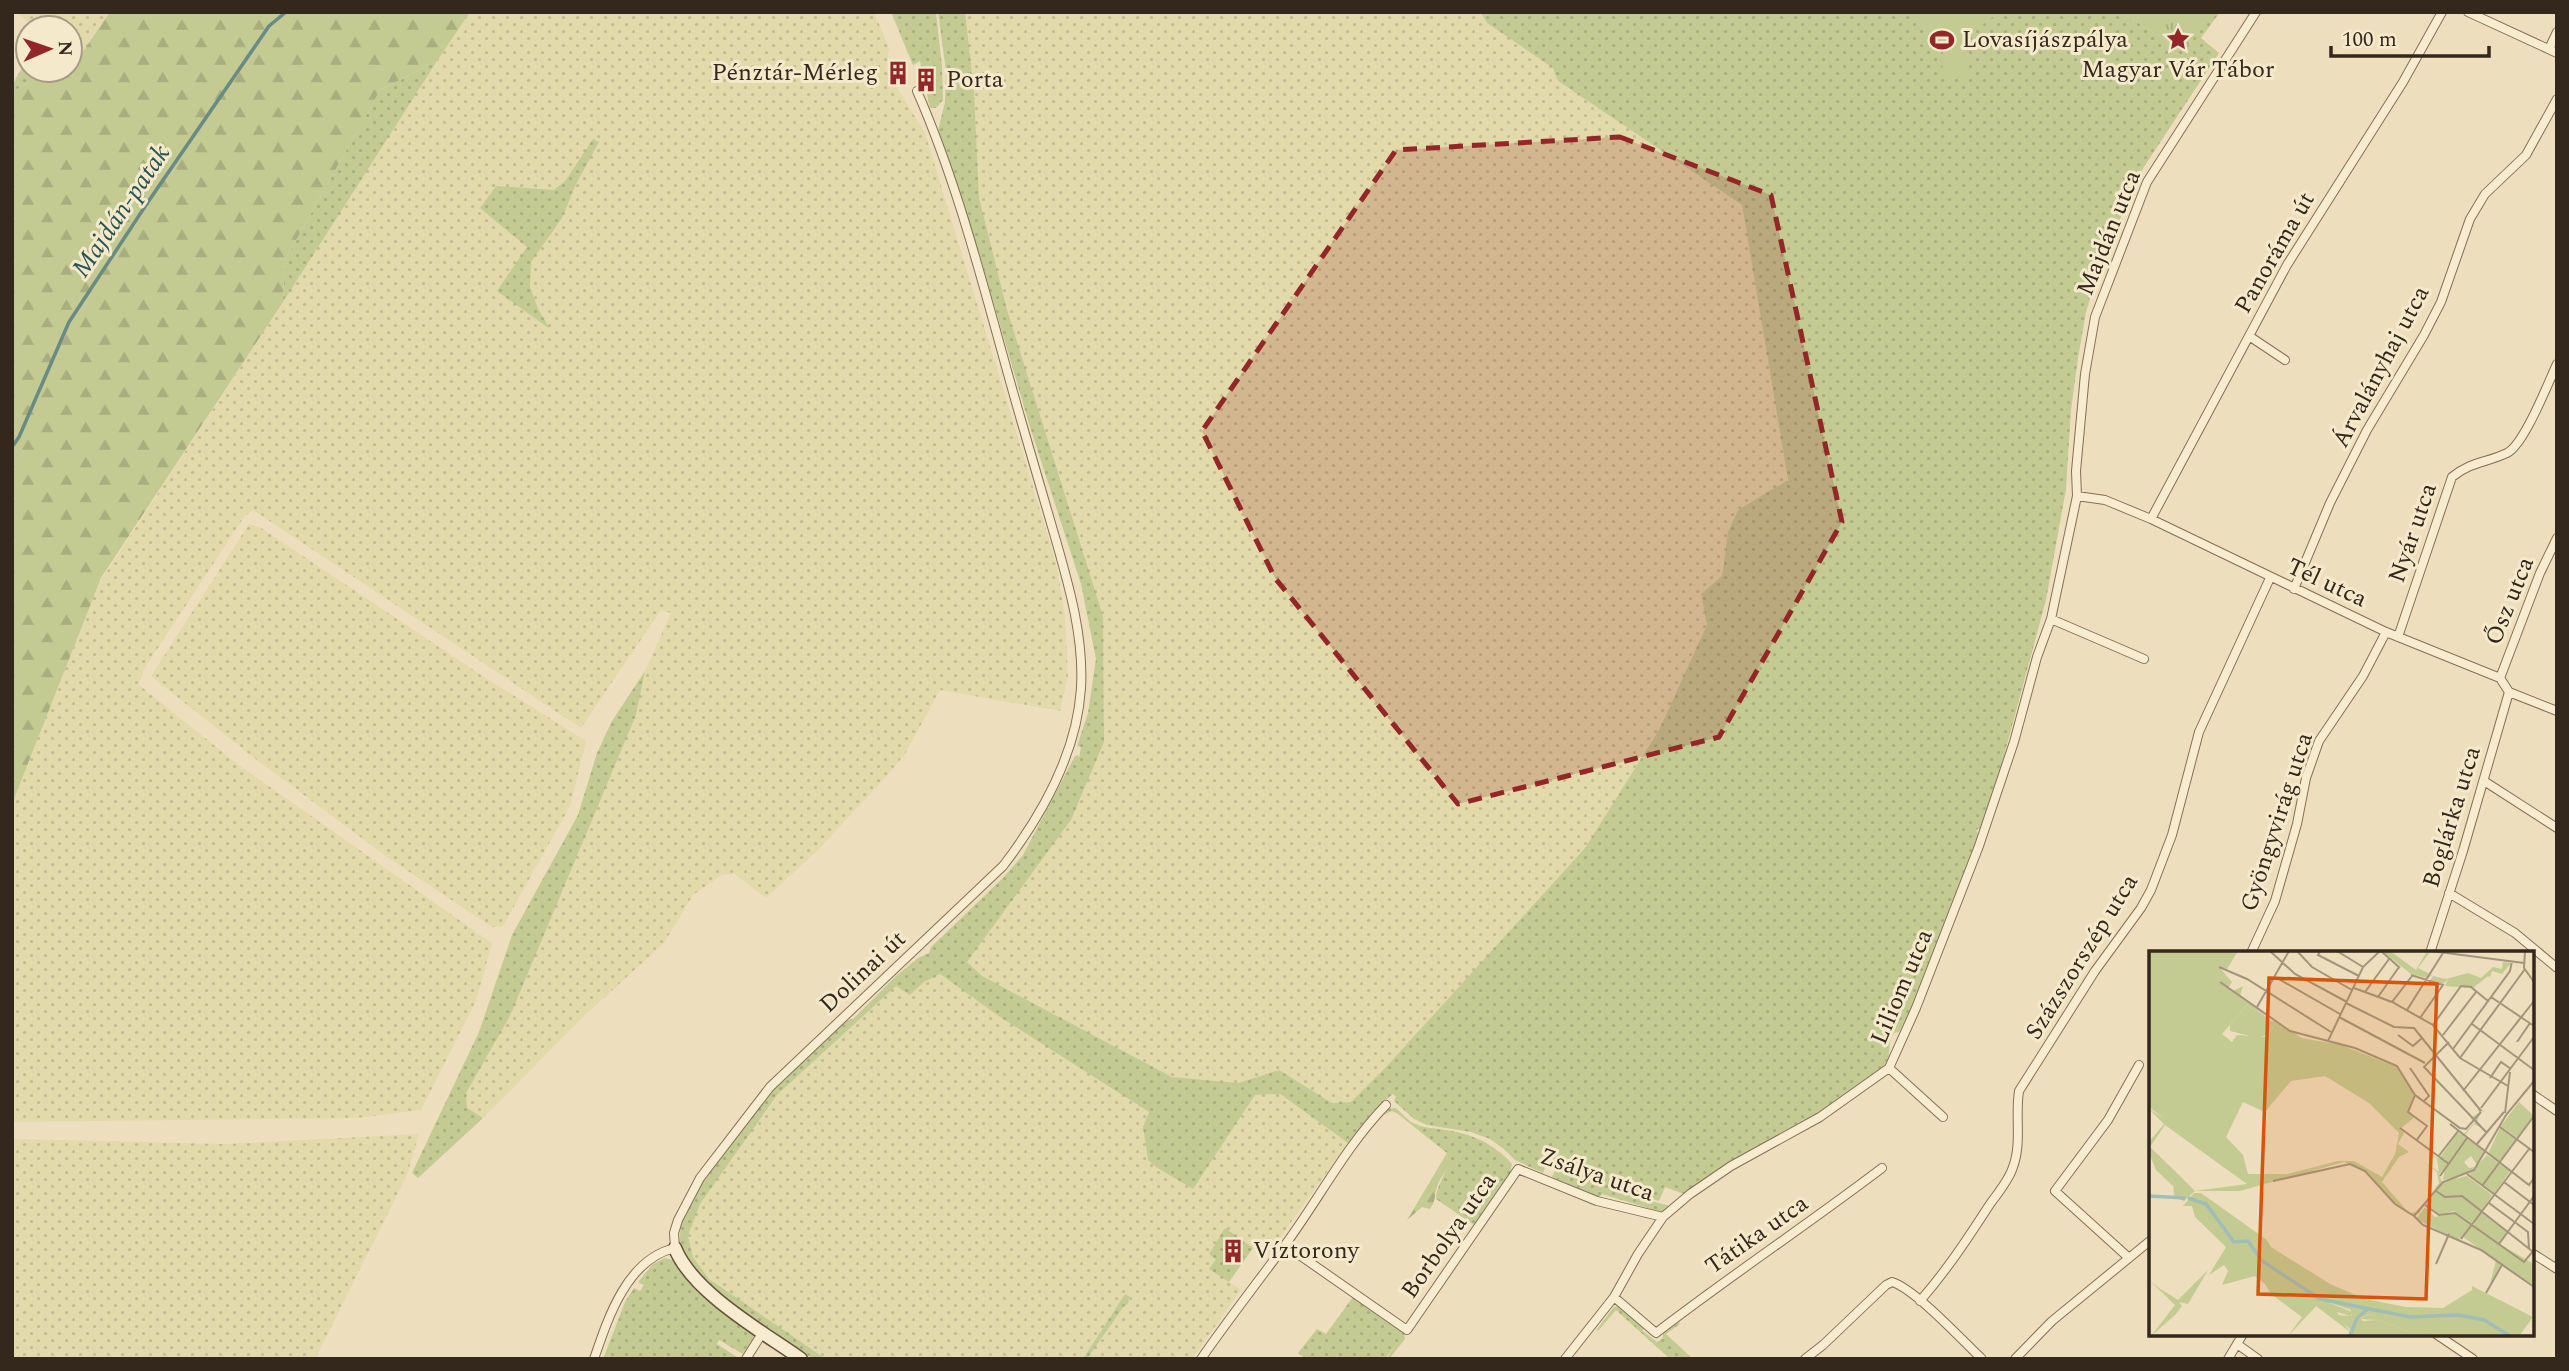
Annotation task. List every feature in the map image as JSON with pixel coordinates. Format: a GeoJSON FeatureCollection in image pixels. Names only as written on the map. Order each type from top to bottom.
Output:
{"type":"FeatureCollection","features":[{"type":"Feature","properties":{"kind":"street","name":"Majdán utca"},"geometry":{"type":"LineString","coordinates":[[2077,496],[2076,471],[2085,374],[2095,317],[2147,182],[2256,12]]}},
{"type":"Feature","properties":{"kind":"street","name":"Panoráma út"},"geometry":{"type":"LineString","coordinates":[[2151,519],[2287,265],[2403,82],[2442,12]]}},
{"type":"Feature","properties":{"kind":"street"},"geometry":{"type":"LineString","coordinates":[[2468,12],[2553,51],[2557,32]]}},
{"type":"Feature","properties":{"kind":"street","name":"Dolinai út"},"geometry":{"type":"LineString","coordinates":[[675,1248],[674,1233],[678,1220],[700,1178],[770,1087],[866,994],[976,894],[1003,866],[1027,835],[1055,783],[1075,722],[1081,689],[1081,661],[1076,619],[1062,562],[959,206],[917,91]]}},
{"type":"Feature","properties":{"kind":"street","name":"Árvalányhaj utca"},"geometry":{"type":"LineString","coordinates":[[2294,589],[2330,503],[2367,430],[2441,302],[2470,219],[2485,194],[2526,155],[2557,99]]}},
{"type":"Feature","properties":{"kind":"street"},"geometry":{"type":"LineString","coordinates":[[2249,336],[2285,360]]}},
{"type":"Feature","properties":{"kind":"street","name":"Nyár utca"},"geometry":{"type":"LineString","coordinates":[[2398,637],[2452,477],[2465,467],[2509,452],[2520,441],[2557,363]]}},
{"type":"Feature","properties":{"kind":"street","name":"Tél utca"},"geometry":{"type":"LineString","coordinates":[[2077,496],[2105,500],[2151,519],[2386,632],[2500,678]]}},
{"type":"Feature","properties":{"kind":"street","name":"Liliom utca"},"geometry":{"type":"LineString","coordinates":[[1565,1359],[1614,1297],[1663,1217],[1690,1194],[1731,1166],[1820,1116],[1889,1068],[1916,1008],[1979,846],[2014,742],[2037,657],[2051,619],[2077,496]]}},
{"type":"Feature","properties":{"kind":"street","name":"Ősz utca"},"geometry":{"type":"LineString","coordinates":[[2500,678],[2540,573],[2557,538]]}},
{"type":"Feature","properties":{"kind":"street","name":"Százszorszép utca"},"geometry":{"type":"LineString","coordinates":[[1920,1301],[1948,1269],[2014,1166],[2019,1091],[2095,971],[2151,890],[2172,835],[2199,732],[2270,578]]}},
{"type":"Feature","properties":{"kind":"street"},"geometry":{"type":"LineString","coordinates":[[2051,619],[2144,659]]}},
{"type":"Feature","properties":{"kind":"street","name":"Gyöngyvirág utca"},"geometry":{"type":"LineString","coordinates":[[2252,951],[2275,901],[2297,824],[2306,778],[2319,741],[2363,676],[2386,632]]}},
{"type":"Feature","properties":{"kind":"street"},"geometry":{"type":"LineString","coordinates":[[2500,678],[2509,692],[2557,711]]}},
{"type":"Feature","properties":{"kind":"street","name":"Boglárka utca"},"geometry":{"type":"LineString","coordinates":[[2431,951],[2509,692]]}},
{"type":"Feature","properties":{"kind":"street"},"geometry":{"type":"LineString","coordinates":[[2484,781],[2557,828]]}},
{"type":"Feature","properties":{"kind":"street"},"geometry":{"type":"LineString","coordinates":[[2449,893],[2515,933],[2557,968]]}},
{"type":"Feature","properties":{"kind":"street"},"geometry":{"type":"LineString","coordinates":[[2129,1258],[2055,1191],[2108,1120],[2139,1065]]}},
{"type":"Feature","properties":{"kind":"street"},"geometry":{"type":"LineString","coordinates":[[1889,1068],[1943,1117]]}},
{"type":"Feature","properties":{"kind":"street"},"geometry":{"type":"LineString","coordinates":[[2534,1095],[2557,1111]]}},
{"type":"Feature","properties":{"kind":"street"},"geometry":{"type":"LineString","coordinates":[[1201,1359],[1241,1301],[1285,1245],[1372,1119],[1386,1105]]}},
{"type":"Feature","properties":{"kind":"street","name":"Tátika utca"},"geometry":{"type":"LineString","coordinates":[[1614,1297],[1656,1333],[1882,1168]]}},
{"type":"Feature","properties":{"kind":"street","name":"Zsálya utca"},"geometry":{"type":"LineString","coordinates":[[1518,1169],[1597,1201],[1663,1217]]}},
{"type":"Feature","properties":{"kind":"street","name":"Borbolya utca"},"geometry":{"type":"LineString","coordinates":[[1285,1245],[1407,1330],[1518,1169]]}},
{"type":"Feature","properties":{"kind":"street"},"geometry":{"type":"LineString","coordinates":[[2015,1359],[2052,1321],[2149,1242]]}},
{"type":"Feature","properties":{"kind":"street"},"geometry":{"type":"LineString","coordinates":[[594,1359],[607,1322],[630,1280],[656,1254],[675,1248],[684,1268],[700,1286],[801,1359]]}},
{"type":"Feature","properties":{"kind":"street"},"geometry":{"type":"LineString","coordinates":[[2534,1254],[2557,1269]]}},
{"type":"Feature","properties":{"kind":"street"},"geometry":{"type":"LineString","coordinates":[[1805,1359],[1890,1282],[1899,1284],[1920,1301],[1982,1359]]}},
{"type":"Feature","properties":{"kind":"street"},"geometry":{"type":"LineString","coordinates":[[746,1359],[764,1332]]}},
{"type":"Feature","properties":{"kind":"street"},"geometry":{"type":"LineString","coordinates":[[2228,1359],[2242,1336]]}},
{"type":"Feature","properties":{"kind":"street"},"geometry":{"type":"LineString","coordinates":[[2439,1336],[2473,1359]]}},
{"type":"Feature","properties":{"kind":"street"},"geometry":{"type":"LineString","coordinates":[[2237,1344],[2258,1359]]}},
{"type":"Feature","properties":{"kind":"highlighted area"},"geometry":{"type":"Polygon","coordinates":[[[1620,137],[1771,195],[1842,522],[1719,737],[1458,804],[1275,578],[1202,431],[1396,150],[1620,137]]]}},
{"type":"Feature","properties":{"kind":"shaded area"},"geometry":{"type":"Polygon","coordinates":[[[16,12],[110,12],[84,50],[84,14],[16,12]]]}},
{"type":"Feature","properties":{"kind":"shaded area"},"geometry":{"type":"Polygon","coordinates":[[[470,12],[874,12],[889,48],[886,70],[925,133],[1057,566],[1065,617],[1068,676],[1060,711],[940,690],[905,754],[818,850],[766,898],[735,874],[722,875],[693,895],[664,943],[585,1015],[483,1118],[467,1108],[466,1093],[510,1016],[636,715],[645,671],[671,613],[661,610],[581,728],[253,510],[244,517],[144,669],[139,685],[240,766],[492,943],[476,1001],[421,1110],[357,1118],[12,1122],[12,804],[98,585],[283,302],[285,260],[437,61],[470,12]]]}},
{"type":"Feature","properties":{"kind":"shaded area"},"geometry":{"type":"Polygon","coordinates":[[[965,12],[1480,12],[1487,23],[1553,68],[1559,82],[1742,205],[1788,481],[1738,510],[1728,532],[1722,576],[1701,594],[1707,625],[1659,730],[1585,848],[1351,1103],[1332,1103],[1279,1070],[1238,1083],[1172,1077],[982,976],[967,962],[1071,820],[1104,742],[1103,616],[1008,313],[979,198],[974,90],[965,12]]]}},
{"type":"Feature","properties":{"kind":"shaded area"},"geometry":{"type":"Polygon","coordinates":[[[249,524],[261,528],[481,675],[586,741],[570,806],[503,926],[492,927],[387,857],[253,757],[151,676],[249,524]]]}},
{"type":"Feature","properties":{"kind":"shaded area"},"geometry":{"type":"Polygon","coordinates":[[[940,974],[1000,1017],[1149,1112],[1143,1127],[1148,1160],[1193,1189],[1255,1095],[1279,1094],[1348,1143],[1266,1257],[1225,1229],[1209,1254],[1217,1259],[1210,1269],[1241,1290],[1192,1359],[1087,1359],[1128,1303],[1125,1294],[1083,1359],[826,1359],[709,1279],[693,1257],[688,1236],[700,1204],[777,1095],[896,986],[910,995],[924,982],[940,974]]]}},
{"type":"Feature","properties":{"kind":"shaded area"},"geometry":{"type":"Polygon","coordinates":[[[419,1134],[407,1175],[315,1359],[12,1359],[12,1139],[225,1144],[419,1134]]]}},
{"type":"Feature","properties":{"kind":"green space"},"geometry":{"type":"Polygon","coordinates":[[[110,12],[470,12],[437,61],[380,90],[285,260],[283,302],[101,578],[12,804],[12,92],[26,84],[84,84],[84,50],[110,12]]]}},
{"type":"Feature","properties":{"kind":"green space"},"geometry":{"type":"Polygon","coordinates":[[[891,12],[936,12],[943,100],[936,108],[930,108],[927,94],[932,83],[930,71],[922,72],[920,61],[913,65],[891,12]]]}},
{"type":"Feature","properties":{"kind":"green space"},"geometry":{"type":"Polygon","coordinates":[[[938,12],[965,12],[974,90],[979,198],[1008,313],[1103,616],[1104,742],[1071,820],[967,962],[982,976],[1172,1077],[1238,1083],[1279,1070],[1332,1103],[1351,1102],[1386,1067],[1585,848],[1659,730],[1707,625],[1701,594],[1722,576],[1728,532],[1738,510],[1788,480],[1742,205],[1558,81],[1553,68],[1487,23],[1480,12],[2121,12],[2183,51],[2214,12],[2220,12],[2201,38],[2219,53],[2136,179],[2095,283],[2086,312],[2078,358],[2071,410],[2066,489],[2046,600],[1999,774],[1981,828],[1976,830],[1979,835],[1913,1006],[1899,1032],[1894,1033],[1886,1066],[1819,1112],[1742,1155],[1684,1194],[1665,1187],[1659,1201],[1640,1195],[1640,1198],[1670,1206],[1664,1213],[1602,1194],[1599,1198],[1552,1177],[1557,1165],[1545,1160],[1543,1173],[1515,1160],[1490,1139],[1471,1132],[1427,1125],[1414,1119],[1394,1101],[1396,1097],[1393,1094],[1374,1110],[1348,1143],[1280,1094],[1255,1095],[1193,1189],[1148,1160],[1143,1127],[1149,1112],[1000,1017],[940,974],[924,982],[910,995],[896,986],[777,1095],[700,1204],[688,1236],[693,1257],[709,1279],[826,1359],[813,1359],[704,1284],[687,1262],[680,1245],[681,1221],[700,1186],[770,1092],[847,1020],[853,1019],[896,976],[918,958],[929,953],[931,947],[1002,879],[1023,855],[1075,756],[1078,755],[1079,758],[1081,747],[1077,746],[1088,713],[1096,659],[1081,584],[1030,427],[981,260],[938,131],[945,102],[946,71],[938,12]]]}},
{"type":"Feature","properties":{"kind":"green space","name":"Lovasíjászpálya"},"geometry":{"type":"Polygon","coordinates":[[[1917,12],[1999,12],[1980,27],[1968,31],[1966,76],[1942,75],[1943,50],[1917,22],[1917,12]]]}},
{"type":"Feature","properties":{"kind":"green space","name":"Magyar Vár Tábor"},"geometry":{"type":"Polygon","coordinates":[[[2121,12],[2215,12],[2183,51],[2121,12]]]}},
{"type":"Feature","properties":{"kind":"green space"},"geometry":{"type":"Polygon","coordinates":[[[437,61],[283,302],[285,260],[380,90],[437,61]]]}},
{"type":"Feature","properties":{"kind":"green space"},"geometry":{"type":"Polygon","coordinates":[[[14,83],[26,84],[12,92],[14,83]]]}},
{"type":"Feature","properties":{"kind":"green space"},"geometry":{"type":"Polygon","coordinates":[[[593,139],[599,142],[576,184],[562,218],[531,262],[530,287],[538,309],[550,329],[497,291],[527,247],[480,208],[496,186],[554,190],[566,180],[593,139]]]}},
{"type":"Feature","properties":{"kind":"green space"},"geometry":{"type":"Polygon","coordinates":[[[645,671],[636,715],[510,1016],[466,1093],[467,1108],[483,1118],[418,1178],[412,1173],[479,1032],[512,935],[578,815],[597,753],[612,721],[645,671]]]}},
{"type":"Feature","properties":{"kind":"green space"},"geometry":{"type":"Polygon","coordinates":[[[1396,1108],[1416,1124],[1479,1139],[1505,1156],[1512,1164],[1509,1179],[1477,1227],[1436,1199],[1445,1173],[1447,1153],[1398,1114],[1392,1111],[1383,1115],[1387,1109],[1396,1108]]]}},
{"type":"Feature","properties":{"kind":"green space"},"geometry":{"type":"Polygon","coordinates":[[[1447,1153],[1446,1169],[1432,1206],[1430,1209],[1422,1207],[1407,1220],[1447,1153]]]}},
{"type":"Feature","properties":{"kind":"green space"},"geometry":{"type":"Polygon","coordinates":[[[1225,1228],[1253,1248],[1229,1282],[1209,1269],[1216,1259],[1209,1254],[1225,1228]]]}},
{"type":"Feature","properties":{"kind":"green space"},"geometry":{"type":"Polygon","coordinates":[[[665,1258],[673,1260],[693,1286],[755,1335],[743,1354],[719,1340],[717,1344],[740,1359],[603,1359],[625,1302],[634,1288],[640,1291],[644,1285],[638,1282],[653,1264],[665,1258]]]}},
{"type":"Feature","properties":{"kind":"green space"},"geometry":{"type":"Polygon","coordinates":[[[1125,1294],[1129,1296],[1128,1304],[1087,1359],[1083,1359],[1125,1294]]]}},
{"type":"Feature","properties":{"kind":"green space"},"geometry":{"type":"Polygon","coordinates":[[[1353,1297],[1404,1331],[1405,1339],[1389,1359],[1386,1359],[1400,1339],[1385,1359],[1306,1359],[1298,1353],[1317,1329],[1326,1334],[1353,1297]]]}},
{"type":"Feature","properties":{"kind":"green space"},"geometry":{"type":"Polygon","coordinates":[[[1618,1306],[1657,1342],[1663,1338],[1663,1332],[1678,1322],[1680,1324],[1666,1334],[1693,1359],[1670,1359],[1616,1310],[1598,1331],[1614,1307],[1618,1306]]]}},
{"type":"Feature","properties":{"kind":"waterway","name":"Majdán-patak"},"geometry":{"type":"LineString","coordinates":[[12,447],[19,437],[69,322],[269,26],[286,12]]}},
{"type":"Feature","properties":{"kind":"place","name":"Magyar Vár Tábor"},"geometry":{"type":"Point","coordinates":[2178,39]}},
{"type":"Feature","properties":{"kind":"place","name":"Lovasíjászpálya"},"geometry":{"type":"Point","coordinates":[1942,40]}},
{"type":"Feature","properties":{"kind":"place","name":"Pénztár-Mérleg"},"geometry":{"type":"Point","coordinates":[898,73]}},
{"type":"Feature","properties":{"kind":"place","name":"Porta"},"geometry":{"type":"Point","coordinates":[926,80]}},
{"type":"Feature","properties":{"kind":"place","name":"Víztorony"},"geometry":{"type":"Point","coordinates":[1233,1251]}}]}
